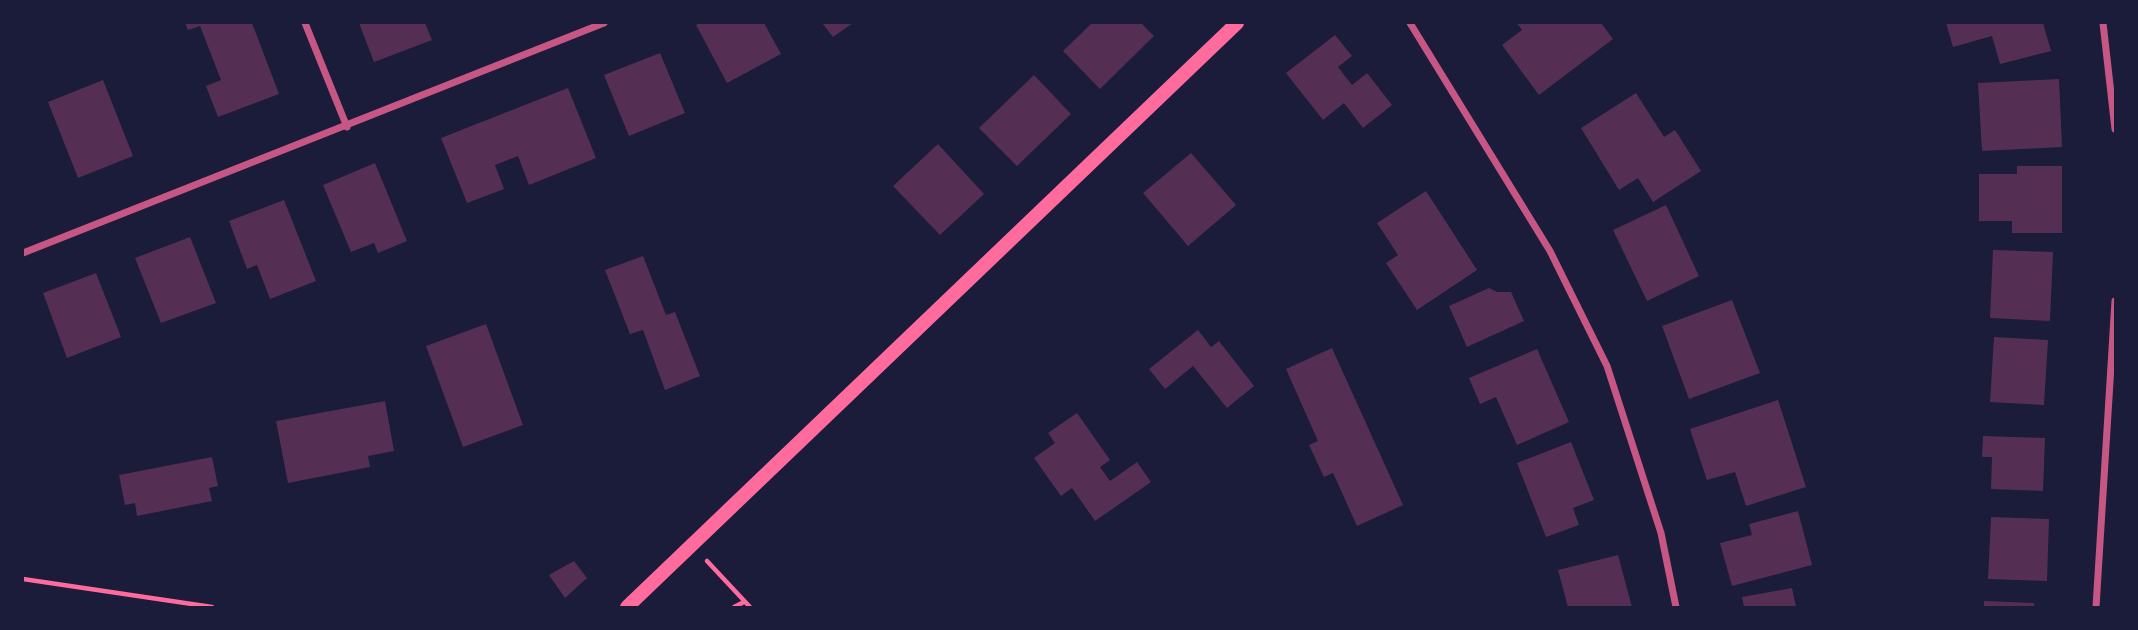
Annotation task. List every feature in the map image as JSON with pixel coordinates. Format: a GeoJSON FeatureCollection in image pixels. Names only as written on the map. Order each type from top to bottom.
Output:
{"type":"FeatureCollection","features":[{"type":"Feature","properties":{"kind":"main road"},"geometry":{"type":"LineString","coordinates":[[627,607],[1237,23]]}},
{"type":"Feature","properties":{"kind":"street"},"geometry":{"type":"LineString","coordinates":[[305,23],[347,127]]}},
{"type":"Feature","properties":{"kind":"street"},"geometry":{"type":"LineString","coordinates":[[23,253],[347,127],[604,23]]}},
{"type":"Feature","properties":{"kind":"street"},"geometry":{"type":"LineString","coordinates":[[1410,23],[1550,251],[1608,366],[1661,533],[1676,607]]}},
{"type":"Feature","properties":{"kind":"street"},"geometry":{"type":"LineString","coordinates":[[2103,23],[2115,129]]}},
{"type":"Feature","properties":{"kind":"street"},"geometry":{"type":"LineString","coordinates":[[2096,607],[2115,301]]}},
{"type":"Feature","properties":{"kind":"path"},"geometry":{"type":"LineString","coordinates":[[692,545],[750,607]]}},
{"type":"Feature","properties":{"kind":"path"},"geometry":{"type":"LineString","coordinates":[[23,579],[212,607]]}},
{"type":"Feature","properties":{"kind":"path"},"geometry":{"type":"LineString","coordinates":[[734,607],[744,602]]}},
{"type":"Feature","properties":{"kind":"building"},"geometry":{"type":"Polygon","coordinates":[[[185,23],[252,23],[279,94],[218,117],[206,86],[221,80],[200,26],[188,30],[185,23]]]}},
{"type":"Feature","properties":{"kind":"building"},"geometry":{"type":"Polygon","coordinates":[[[359,23],[425,23],[432,40],[374,62],[359,23]]]}},
{"type":"Feature","properties":{"kind":"building"},"geometry":{"type":"Polygon","coordinates":[[[764,23],[781,54],[727,83],[696,25],[764,23]]]}},
{"type":"Feature","properties":{"kind":"building"},"geometry":{"type":"Polygon","coordinates":[[[822,23],[853,23],[833,37],[822,23]]]}},
{"type":"Feature","properties":{"kind":"building"},"geometry":{"type":"Polygon","coordinates":[[[1092,23],[1141,23],[1154,36],[1100,89],[1063,51],[1092,23]]]}},
{"type":"Feature","properties":{"kind":"building"},"geometry":{"type":"Polygon","coordinates":[[[1517,23],[1601,23],[1613,39],[1539,95],[1502,45],[1522,30],[1517,23]]]}},
{"type":"Feature","properties":{"kind":"building"},"geometry":{"type":"Polygon","coordinates":[[[1946,23],[2043,23],[2051,51],[2000,64],[1992,36],[1953,47],[1946,23]]]}},
{"type":"Feature","properties":{"kind":"building"},"geometry":{"type":"Polygon","coordinates":[[[1335,35],[1352,56],[1338,67],[1352,85],[1367,73],[1392,105],[1363,128],[1344,103],[1323,120],[1286,73],[1335,35]]]}},
{"type":"Feature","properties":{"kind":"building"},"geometry":{"type":"Polygon","coordinates":[[[660,53],[685,113],[629,136],[604,75],[660,53]]]}},
{"type":"Feature","properties":{"kind":"building"},"geometry":{"type":"Polygon","coordinates":[[[1034,75],[1071,114],[1017,166],[979,128],[1034,75]]]}},
{"type":"Feature","properties":{"kind":"building"},"geometry":{"type":"Polygon","coordinates":[[[2059,79],[2062,147],[1982,151],[1978,83],[2059,79]]]}},
{"type":"Feature","properties":{"kind":"building"},"geometry":{"type":"Polygon","coordinates":[[[103,80],[133,156],[78,178],[48,102],[103,80]]]}},
{"type":"Feature","properties":{"kind":"building"},"geometry":{"type":"Polygon","coordinates":[[[568,88],[596,158],[529,185],[518,156],[495,165],[504,189],[467,203],[441,138],[568,88]]]}},
{"type":"Feature","properties":{"kind":"building"},"geometry":{"type":"Polygon","coordinates":[[[1636,93],[1664,137],[1675,130],[1701,171],[1653,202],[1638,178],[1619,190],[1581,128],[1636,93]]]}},
{"type":"Feature","properties":{"kind":"building"},"geometry":{"type":"Polygon","coordinates":[[[938,144],[984,194],[940,235],[893,186],[938,144]]]}},
{"type":"Feature","properties":{"kind":"building"},"geometry":{"type":"Polygon","coordinates":[[[1191,153],[1236,205],[1188,246],[1143,193],[1191,153]]]}},
{"type":"Feature","properties":{"kind":"building"},"geometry":{"type":"Polygon","coordinates":[[[375,163],[407,241],[378,253],[374,243],[351,252],[323,185],[375,163]]]}},
{"type":"Feature","properties":{"kind":"building"},"geometry":{"type":"Polygon","coordinates":[[[2017,166],[2062,166],[2062,233],[2012,233],[2012,221],[1979,221],[1979,174],[2017,174],[2017,166]]]}},
{"type":"Feature","properties":{"kind":"building"},"geometry":{"type":"Polygon","coordinates":[[[1426,191],[1477,270],[1417,310],[1386,263],[1398,255],[1377,223],[1426,191]]]}},
{"type":"Feature","properties":{"kind":"building"},"geometry":{"type":"Polygon","coordinates":[[[284,200],[316,281],[270,299],[257,265],[247,269],[229,221],[284,200]]]}},
{"type":"Feature","properties":{"kind":"building"},"geometry":{"type":"Polygon","coordinates":[[[1666,205],[1699,276],[1647,301],[1613,230],[1666,205]]]}},
{"type":"Feature","properties":{"kind":"building"},"geometry":{"type":"Polygon","coordinates":[[[190,237],[216,303],[161,323],[135,258],[190,237]]]}},
{"type":"Feature","properties":{"kind":"building"},"geometry":{"type":"Polygon","coordinates":[[[1993,250],[2053,252],[2050,321],[1990,318],[1993,250]]]}},
{"type":"Feature","properties":{"kind":"building"},"geometry":{"type":"Polygon","coordinates":[[[643,256],[666,315],[675,312],[700,376],[665,390],[643,330],[630,334],[605,270],[643,256]]]}},
{"type":"Feature","properties":{"kind":"building"},"geometry":{"type":"Polygon","coordinates":[[[96,273],[121,337],[67,358],[43,293],[96,273]]]}},
{"type":"Feature","properties":{"kind":"building"},"geometry":{"type":"Polygon","coordinates":[[[1489,288],[1497,292],[1511,292],[1524,321],[1467,347],[1449,306],[1489,288]]]}},
{"type":"Feature","properties":{"kind":"building"},"geometry":{"type":"Polygon","coordinates":[[[1732,300],[1760,373],[1689,399],[1662,326],[1732,300]]]}},
{"type":"Feature","properties":{"kind":"building"},"geometry":{"type":"Polygon","coordinates":[[[486,324],[523,425],[463,447],[426,346],[486,324]]]}},
{"type":"Feature","properties":{"kind":"building"},"geometry":{"type":"Polygon","coordinates":[[[1198,330],[1211,347],[1219,341],[1254,386],[1227,408],[1193,366],[1165,389],[1149,369],[1198,330]]]}},
{"type":"Feature","properties":{"kind":"building"},"geometry":{"type":"Polygon","coordinates":[[[1994,337],[2048,340],[2044,405],[1990,402],[1994,337]]]}},
{"type":"Feature","properties":{"kind":"building"},"geometry":{"type":"Polygon","coordinates":[[[1332,348],[1403,505],[1357,526],[1333,473],[1324,477],[1309,445],[1318,441],[1286,369],[1332,348]]]}},
{"type":"Feature","properties":{"kind":"building"},"geometry":{"type":"Polygon","coordinates":[[[1537,349],[1569,422],[1517,445],[1496,397],[1480,404],[1469,378],[1537,349]]]}},
{"type":"Feature","properties":{"kind":"building"},"geometry":{"type":"Polygon","coordinates":[[[1778,400],[1806,487],[1746,506],[1735,472],[1707,480],[1690,429],[1778,400]]]}},
{"type":"Feature","properties":{"kind":"building"},"geometry":{"type":"Polygon","coordinates":[[[385,401],[394,451],[368,456],[370,467],[288,483],[276,421],[385,401]]]}},
{"type":"Feature","properties":{"kind":"building"},"geometry":{"type":"Polygon","coordinates":[[[1077,413],[1110,460],[1100,467],[1110,481],[1137,462],[1151,482],[1095,521],[1072,488],[1061,496],[1034,458],[1055,443],[1048,433],[1077,413]]]}},
{"type":"Feature","properties":{"kind":"building"},"geometry":{"type":"Polygon","coordinates":[[[1983,436],[2045,438],[2043,491],[1991,489],[1992,457],[1982,457],[1983,436]]]}},
{"type":"Feature","properties":{"kind":"building"},"geometry":{"type":"Polygon","coordinates":[[[1571,442],[1594,500],[1573,508],[1579,525],[1546,537],[1517,463],[1571,442]]]}},
{"type":"Feature","properties":{"kind":"building"},"geometry":{"type":"Polygon","coordinates":[[[212,457],[218,486],[209,488],[212,501],[137,516],[135,503],[125,505],[119,475],[212,457]]]}},
{"type":"Feature","properties":{"kind":"building"},"geometry":{"type":"Polygon","coordinates":[[[1798,511],[1812,565],[1732,586],[1720,543],[1752,535],[1749,524],[1798,511]]]}},
{"type":"Feature","properties":{"kind":"building"},"geometry":{"type":"Polygon","coordinates":[[[1991,517],[2049,519],[2047,581],[1988,579],[1991,517]]]}},
{"type":"Feature","properties":{"kind":"building"},"geometry":{"type":"Polygon","coordinates":[[[1618,555],[1632,607],[1568,607],[1558,570],[1618,555]]]}},
{"type":"Feature","properties":{"kind":"building"},"geometry":{"type":"Polygon","coordinates":[[[574,561],[587,578],[565,598],[549,575],[574,561]]]}},
{"type":"Feature","properties":{"kind":"building"},"geometry":{"type":"Polygon","coordinates":[[[1792,588],[1796,607],[1744,607],[1742,597],[1792,588]]]}},
{"type":"Feature","properties":{"kind":"building"},"geometry":{"type":"Polygon","coordinates":[[[1984,601],[2034,603],[2034,607],[1984,607],[1984,601]]]}}]}
